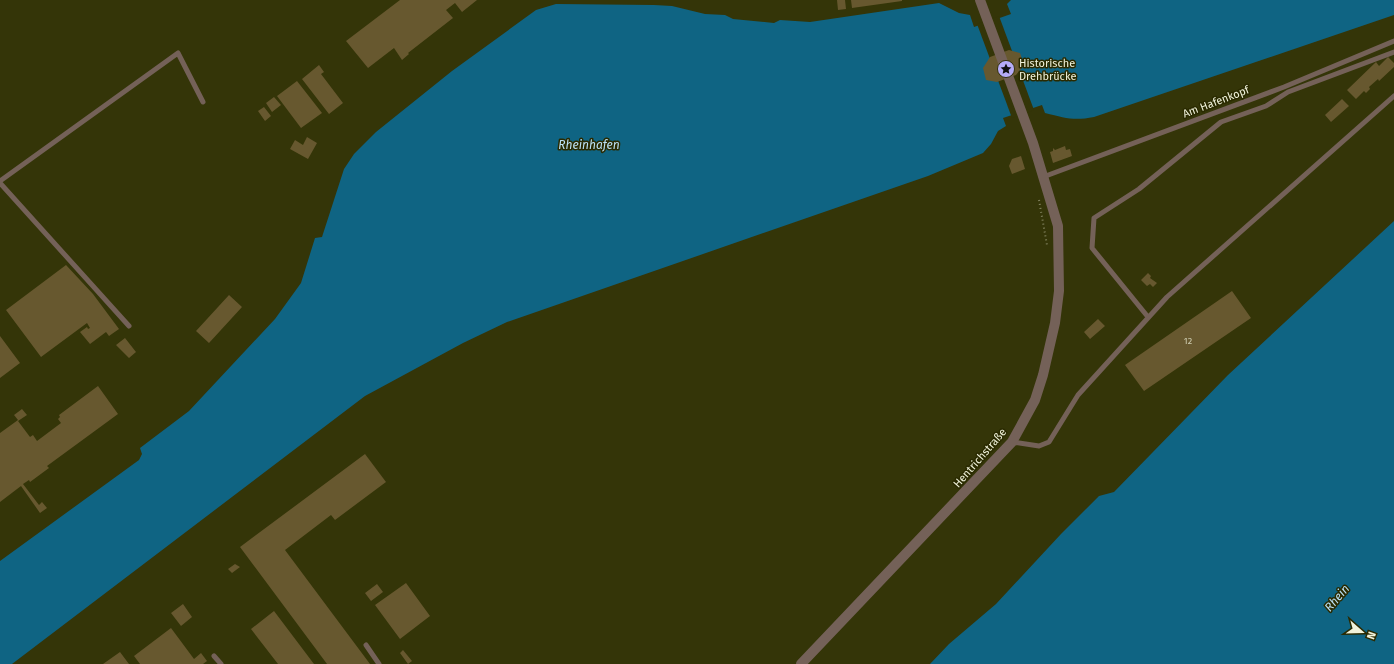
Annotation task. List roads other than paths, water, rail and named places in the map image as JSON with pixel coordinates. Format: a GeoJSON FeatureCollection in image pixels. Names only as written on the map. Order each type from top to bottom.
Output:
{"type":"FeatureCollection","features":[{"type":"Feature","properties":{"kind":"street","name":"Hentrichstraße"},"geometry":{"type":"LineString","coordinates":[[800,664],[1012,442],[1035,400],[1045,368],[1059,291],[1058,226],[1033,143],[980,0]]}},
{"type":"Feature","properties":{"kind":"lane","name":"Am Hafenkopf"},"geometry":{"type":"LineString","coordinates":[[1043,176],[1277,90],[1394,41]]}},
{"type":"Feature","properties":{"kind":"lane"},"geometry":{"type":"LineString","coordinates":[[1148,317],[1092,248],[1094,218],[1139,189],[1221,122],[1266,106],[1288,92],[1394,52]]}},
{"type":"Feature","properties":{"kind":"lane"},"geometry":{"type":"LineString","coordinates":[[130,326],[0,182],[178,53],[203,102]]}},
{"type":"Feature","properties":{"kind":"lane"},"geometry":{"type":"LineString","coordinates":[[1012,442],[1039,446],[1049,442],[1078,395],[1167,297],[1394,96]]}},
{"type":"Feature","properties":{"kind":"lane"},"geometry":{"type":"LineString","coordinates":[[366,645],[379,664]]}},
{"type":"Feature","properties":{"kind":"lane"},"geometry":{"type":"LineString","coordinates":[[214,656],[221,664]]}},
{"type":"Feature","properties":{"kind":"water","name":"Rheinhafen"},"geometry":{"type":"Polygon","coordinates":[[[1011,0],[1394,0],[1394,15],[1094,117],[1075,119],[1045,113],[1042,105],[1003,118],[1006,126],[998,131],[991,144],[983,153],[928,176],[507,322],[463,343],[365,396],[12,664],[0,664],[0,561],[139,460],[142,454],[140,448],[189,411],[275,319],[301,283],[315,238],[322,237],[344,169],[354,154],[376,132],[452,71],[536,10],[556,4],[654,5],[672,6],[705,14],[725,15],[733,19],[774,23],[780,20],[810,22],[939,3],[959,13],[970,15],[974,27],[1011,14],[1007,4],[1011,0]]]}},
{"type":"Feature","properties":{"kind":"water","name":"Rhein"},"geometry":{"type":"Polygon","coordinates":[[[1394,221],[1394,664],[930,664],[949,644],[996,604],[1061,534],[1099,496],[1114,492],[1228,375],[1394,221]]]}},
{"type":"Feature","properties":{"kind":"place","name":"Historische Drehbrücke"},"geometry":{"type":"Point","coordinates":[1006,69]}}]}
